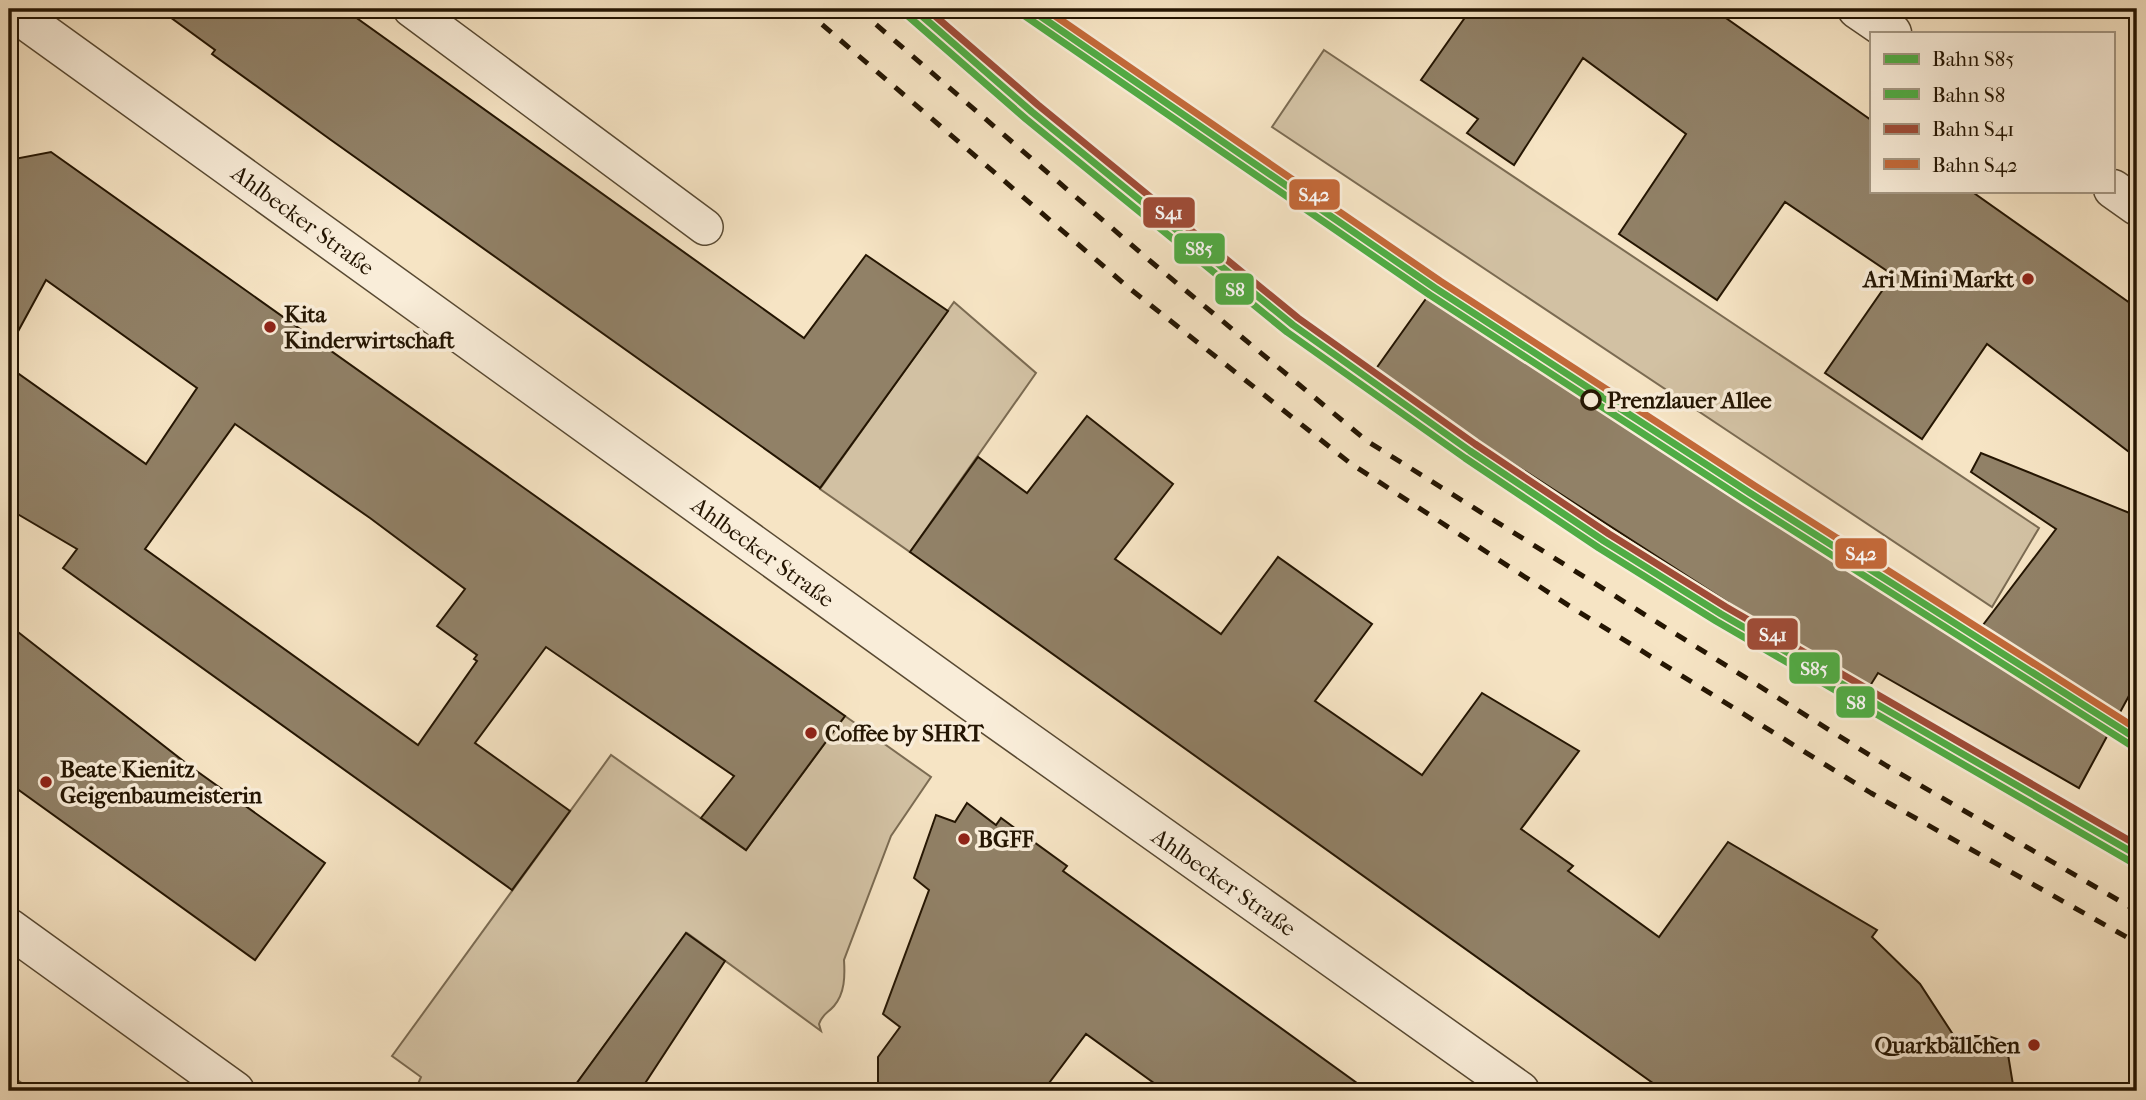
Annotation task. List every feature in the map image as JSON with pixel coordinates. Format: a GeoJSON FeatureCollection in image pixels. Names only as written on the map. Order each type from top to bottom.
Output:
{"type":"FeatureCollection","features":[{"type":"Feature","properties":{"kind":"street"},"geometry":{"type":"LineString","coordinates":[[1857,9],[1891,32]]}},
{"type":"Feature","properties":{"kind":"street","name":"Ahlbecker Straße"},"geometry":{"type":"LineString","coordinates":[[9,10],[978,707],[1520,1091]]}},
{"type":"Feature","properties":{"kind":"street"},"geometry":{"type":"LineString","coordinates":[[2114,190],[2137,206]]}},
{"type":"Feature","properties":{"kind":"street"},"geometry":{"type":"LineString","coordinates":[[9,928],[235,1091]]}},
{"type":"Feature","properties":{"kind":"lane"},"geometry":{"type":"LineString","coordinates":[[411,9],[705,228]]}},
{"type":"Feature","properties":{"kind":"shaded area"},"geometry":{"type":"Polygon","coordinates":[[[1324,50],[2039,528],[1992,607],[1272,127],[1324,50]]]}},
{"type":"Feature","properties":{"kind":"shaded area"},"geometry":{"type":"Polygon","coordinates":[[[954,302],[1036,373],[910,552],[820,489],[954,302]]]}},
{"type":"Feature","properties":{"kind":"shaded area"},"geometry":{"type":"Polygon","coordinates":[[[845,716],[931,777],[891,836],[844,960],[840,996],[821,1020],[821,1031],[687,933],[571,1091],[428,1091],[418,1084],[421,1077],[392,1056],[611,755],[746,850],[845,716]]]}},
{"type":"Feature","properties":{"kind":"shaded area"},"geometry":{"type":"Polygon","coordinates":[[[9,1074],[33,1091],[9,1091],[9,1074]]]}},
{"type":"Feature","properties":{"kind":"building"},"geometry":{"type":"Polygon","coordinates":[[[159,9],[344,9],[804,338],[866,255],[948,311],[820,488],[212,54],[215,50],[159,9]]]}},
{"type":"Feature","properties":{"kind":"building"},"geometry":{"type":"Polygon","coordinates":[[[1471,9],[1713,9],[1870,119],[1870,192],[1972,192],[2137,308],[2137,458],[1987,344],[1922,439],[1825,373],[1893,275],[1785,202],[1717,300],[1619,234],[1686,134],[1583,58],[1514,165],[1467,133],[1478,119],[1421,80],[1471,9]]]}},
{"type":"Feature","properties":{"kind":"building"},"geometry":{"type":"Polygon","coordinates":[[[51,152],[845,716],[746,850],[701,818],[734,776],[546,647],[475,743],[570,811],[512,890],[63,568],[77,549],[9,509],[9,367],[146,464],[197,388],[46,280],[9,348],[9,160],[51,152]],[[235,424],[145,549],[418,745],[477,661],[474,659],[477,655],[437,626],[465,589],[370,518],[235,424]]]}},
{"type":"Feature","properties":{"kind":"building"},"geometry":{"type":"Polygon","coordinates":[[[1430,293],[1970,642],[2056,529],[1971,472],[1981,453],[2137,516],[2137,681],[2079,788],[1878,673],[1870,686],[1729,603],[1373,373],[1430,293]]]}},
{"type":"Feature","properties":{"kind":"building"},"geometry":{"type":"Polygon","coordinates":[[[1087,416],[1173,484],[1115,559],[1221,634],[1278,557],[1372,624],[1315,701],[1422,775],[1482,693],[1579,751],[1521,829],[1573,866],[1568,871],[1659,937],[1728,842],[1877,930],[1872,937],[1920,984],[1954,1036],[1988,1036],[2006,1042],[2014,1091],[1664,1091],[910,552],[978,457],[1027,493],[1087,416]]]}},
{"type":"Feature","properties":{"kind":"building"},"geometry":{"type":"Polygon","coordinates":[[[9,625],[191,767],[325,863],[255,960],[9,783],[9,625]]]}},
{"type":"Feature","properties":{"kind":"building"},"geometry":{"type":"Polygon","coordinates":[[[967,803],[996,825],[1001,818],[1067,866],[1063,871],[1368,1091],[1165,1091],[1086,1034],[1043,1091],[878,1091],[878,1057],[900,1027],[883,1014],[929,890],[914,878],[936,815],[955,822],[967,803]]]}},
{"type":"Feature","properties":{"kind":"building"},"geometry":{"type":"Polygon","coordinates":[[[686,933],[725,961],[640,1091],[571,1091],[686,933]]]}},
{"type":"Feature","properties":{"kind":"railway"},"geometry":{"type":"LineString","coordinates":[[804,9],[1129,288],[1350,463],[1571,607],[1871,793],[2137,943]]}},
{"type":"Feature","properties":{"kind":"railway"},"geometry":{"type":"LineString","coordinates":[[858,9],[1149,260],[1367,441],[1887,766],[2137,911]]}},
{"type":"Feature","properties":{"kind":"rail line","name":"S85"},"geometry":{"type":"LineString","coordinates":[[914,9],[1032,112],[1293,325],[1470,451],[1604,541],[1721,614],[2137,855]]}},
{"type":"Feature","properties":{"kind":"rail line","name":"S41"},"geometry":{"type":"LineString","coordinates":[[927,9],[1038,105],[1298,318],[1475,444],[1609,534],[1726,607],[2137,845]]}},
{"type":"Feature","properties":{"kind":"rail line","name":"S85"},"geometry":{"type":"LineString","coordinates":[[1030,9],[1435,288],[1750,493],[2137,739]]}},
{"type":"Feature","properties":{"kind":"rail line","name":"S42"},"geometry":{"type":"LineString","coordinates":[[1045,9],[1440,281],[1755,486],[2137,729]]}},
{"type":"Feature","properties":{"kind":"rail line","name":"S8"},"geometry":{"type":"LineString","coordinates":[[908,16],[1026,119],[1287,332],[1465,458],[1599,548],[1716,621],[2133,863]]}},
{"type":"Feature","properties":{"kind":"rail line","name":"S8"},"geometry":{"type":"LineString","coordinates":[[1025,16],[1430,295],[1745,500],[2132,746]]}},
{"type":"Feature","properties":{"kind":"place","name":"Ari Mini Markt"},"geometry":{"type":"Point","coordinates":[2028,279]}},
{"type":"Feature","properties":{"kind":"place","name":"Kita Kinderwirtschaft"},"geometry":{"type":"Point","coordinates":[270,327]}},
{"type":"Feature","properties":{"kind":"place","name":"Prenzlauer Allee"},"geometry":{"type":"Point","coordinates":[1591,400]}},
{"type":"Feature","properties":{"kind":"place","name":"Coffee by SHRT"},"geometry":{"type":"Point","coordinates":[811,733]}},
{"type":"Feature","properties":{"kind":"place","name":"Beate Kienitz Geigenbaumeisterin"},"geometry":{"type":"Point","coordinates":[46,782]}},
{"type":"Feature","properties":{"kind":"place","name":"BGFF"},"geometry":{"type":"Point","coordinates":[964,839]}},
{"type":"Feature","properties":{"kind":"place","name":"Quarkbällchen"},"geometry":{"type":"Point","coordinates":[2034,1045]}}]}
